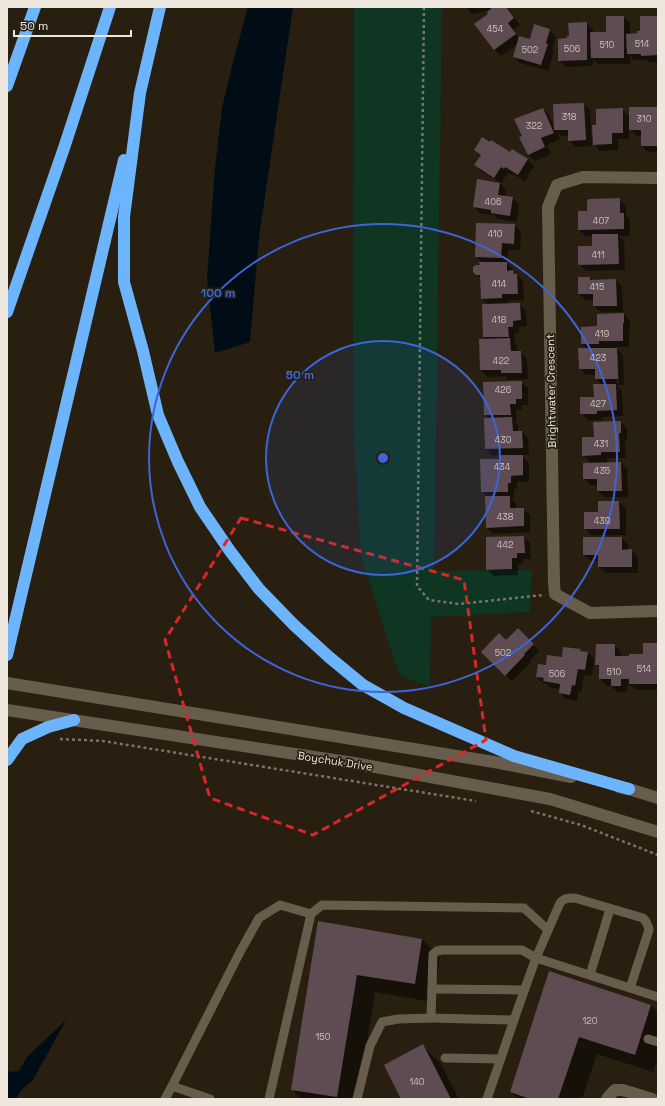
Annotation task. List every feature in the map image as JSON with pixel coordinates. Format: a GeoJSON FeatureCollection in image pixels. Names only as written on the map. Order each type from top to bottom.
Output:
{"type":"FeatureCollection","features":[{"type":"Feature","properties":{"kind":"highway"},"geometry":{"type":"LineString","coordinates":[[7,86],[35,7]]}},
{"type":"Feature","properties":{"kind":"highway"},"geometry":{"type":"LineString","coordinates":[[7,312],[64,148],[110,7]]}},
{"type":"Feature","properties":{"kind":"highway"},"geometry":{"type":"LineString","coordinates":[[7,655],[160,7]]}},
{"type":"Feature","properties":{"kind":"highway"},"geometry":{"type":"LineString","coordinates":[[140,93],[124,218],[124,282],[158,414],[178,462],[200,507],[230,551],[259,590],[329,657],[363,685],[404,708],[514,756],[630,789]]}},
{"type":"Feature","properties":{"kind":"highway"},"geometry":{"type":"LineString","coordinates":[[7,760],[22,739],[48,727],[74,720]]}},
{"type":"Feature","properties":{"kind":"main road","name":"Brightwater Crescent"},"geometry":{"type":"LineString","coordinates":[[658,178],[583,177],[557,185],[548,206],[555,594],[590,613],[658,611]]}},
{"type":"Feature","properties":{"kind":"main road"},"geometry":{"type":"LineString","coordinates":[[7,683],[494,762],[630,789],[658,798]]}},
{"type":"Feature","properties":{"kind":"main road","name":"Boychuk Drive"},"geometry":{"type":"LineString","coordinates":[[7,710],[354,763],[550,799],[658,832]]}},
{"type":"Feature","properties":{"kind":"main road"},"geometry":{"type":"LineString","coordinates":[[608,1099],[610,1094],[615,1090],[623,1090],[652,1099]]}},
{"type":"Feature","properties":{"kind":"lane"},"geometry":{"type":"LineString","coordinates":[[487,1099],[536,958],[563,899],[575,898],[643,918],[646,921],[649,930],[630,988]]}},
{"type":"Feature","properties":{"kind":"lane"},"geometry":{"type":"LineString","coordinates":[[165,1099],[259,918],[280,905],[311,914]]}},
{"type":"Feature","properties":{"kind":"lane"},"geometry":{"type":"LineString","coordinates":[[269,1099],[311,914],[322,905],[524,908],[548,930]]}},
{"type":"Feature","properties":{"kind":"lane"},"geometry":{"type":"LineString","coordinates":[[590,975],[610,909]]}},
{"type":"Feature","properties":{"kind":"lane"},"geometry":{"type":"LineString","coordinates":[[431,1018],[433,954],[442,950],[522,950],[536,958],[658,997]]}},
{"type":"Feature","properties":{"kind":"lane"},"geometry":{"type":"LineString","coordinates":[[432,988],[524,990]]}},
{"type":"Feature","properties":{"kind":"lane"},"geometry":{"type":"LineString","coordinates":[[357,1099],[370,1046],[382,1022],[398,1018],[514,1020]]}},
{"type":"Feature","properties":{"kind":"lane"},"geometry":{"type":"LineString","coordinates":[[648,1039],[658,1042]]}},
{"type":"Feature","properties":{"kind":"lane"},"geometry":{"type":"LineString","coordinates":[[445,1058],[500,1060]]}},
{"type":"Feature","properties":{"kind":"lane"},"geometry":{"type":"LineString","coordinates":[[172,1086],[210,1099]]}},
{"type":"Feature","properties":{"kind":"path"},"geometry":{"type":"LineString","coordinates":[[424,7],[417,586],[429,600],[459,604],[532,595]]}},
{"type":"Feature","properties":{"kind":"path"},"geometry":{"type":"LineString","coordinates":[[57,739],[103,741],[481,802]]}},
{"type":"Feature","properties":{"kind":"path"},"geometry":{"type":"LineString","coordinates":[[527,810],[581,825],[658,855]]}},
{"type":"Feature","properties":{"kind":"highlighted area"},"geometry":{"type":"Polygon","coordinates":[[[241,518],[464,580],[486,740],[313,835],[210,798],[165,640],[241,518]]]}},
{"type":"Feature","properties":{"kind":"green space"},"geometry":{"type":"Polygon","coordinates":[[[354,7],[442,7],[434,571],[532,570],[530,612],[431,617],[430,687],[399,675],[361,556],[354,437],[354,7]]]}},
{"type":"Feature","properties":{"kind":"shaded area"},"geometry":{"type":"Polygon","coordinates":[[[248,7],[293,7],[259,237],[250,342],[215,353],[207,278],[215,168],[222,108],[248,7]]]}},
{"type":"Feature","properties":{"kind":"shaded area"},"geometry":{"type":"Polygon","coordinates":[[[66,1020],[33,1080],[21,1090],[16,1099],[7,1099],[7,1069],[10,1072],[19,1071],[27,1057],[66,1020]]]}},
{"type":"Feature","properties":{"kind":"building"},"geometry":{"type":"Polygon","coordinates":[[[493,7],[506,7],[514,18],[508,23],[516,34],[494,50],[474,24],[488,14],[487,12],[493,7]]]}},
{"type":"Feature","properties":{"kind":"building"},"geometry":{"type":"Polygon","coordinates":[[[606,16],[624,16],[624,58],[591,58],[590,32],[606,32],[606,16]]]}},
{"type":"Feature","properties":{"kind":"building"},"geometry":{"type":"Polygon","coordinates":[[[640,16],[658,16],[658,55],[641,56],[641,54],[627,54],[626,34],[637,33],[637,31],[640,31],[640,16]]]}},
{"type":"Feature","properties":{"kind":"building"},"geometry":{"type":"Polygon","coordinates":[[[587,22],[587,60],[558,61],[558,39],[567,38],[567,36],[569,36],[568,23],[587,22]]]}},
{"type":"Feature","properties":{"kind":"building"},"geometry":{"type":"Polygon","coordinates":[[[534,24],[550,29],[546,43],[548,44],[541,65],[513,57],[519,36],[530,39],[534,24]]]}},
{"type":"Feature","properties":{"kind":"building"},"geometry":{"type":"Polygon","coordinates":[[[584,103],[586,140],[568,141],[568,130],[554,130],[553,104],[584,103]]]}},
{"type":"Feature","properties":{"kind":"building"},"geometry":{"type":"Polygon","coordinates":[[[629,107],[658,107],[658,146],[641,146],[641,130],[629,130],[629,107]]]}},
{"type":"Feature","properties":{"kind":"building"},"geometry":{"type":"Polygon","coordinates":[[[543,108],[554,133],[541,138],[545,147],[528,155],[519,137],[522,136],[514,119],[543,108]]]}},
{"type":"Feature","properties":{"kind":"building"},"geometry":{"type":"Polygon","coordinates":[[[623,108],[623,133],[612,133],[612,144],[593,145],[592,125],[596,125],[596,109],[623,108]]]}},
{"type":"Feature","properties":{"kind":"building"},"geometry":{"type":"Polygon","coordinates":[[[482,137],[490,142],[491,140],[510,152],[512,149],[528,159],[518,175],[505,167],[504,169],[501,167],[494,178],[474,165],[481,155],[474,150],[482,137]]]}},
{"type":"Feature","properties":{"kind":"building"},"geometry":{"type":"Polygon","coordinates":[[[477,179],[500,183],[498,195],[513,197],[510,216],[491,213],[491,210],[473,207],[477,179]]]}},
{"type":"Feature","properties":{"kind":"building"},"geometry":{"type":"Polygon","coordinates":[[[620,198],[620,213],[624,213],[624,229],[578,230],[578,211],[587,211],[587,201],[589,199],[620,198]]]}},
{"type":"Feature","properties":{"kind":"building"},"geometry":{"type":"Polygon","coordinates":[[[476,223],[515,224],[514,244],[502,243],[501,258],[475,257],[476,223]]]}},
{"type":"Feature","properties":{"kind":"building"},"geometry":{"type":"Polygon","coordinates":[[[592,234],[618,234],[619,264],[578,265],[578,246],[592,246],[592,234]]]}},
{"type":"Feature","properties":{"kind":"building"},"geometry":{"type":"Polygon","coordinates":[[[479,262],[507,262],[507,271],[513,270],[514,274],[517,274],[518,294],[502,294],[502,298],[481,299],[480,275],[476,275],[473,272],[473,267],[480,265],[479,262]]]}},
{"type":"Feature","properties":{"kind":"building"},"geometry":{"type":"Polygon","coordinates":[[[578,277],[590,277],[590,280],[616,279],[617,306],[593,306],[593,294],[578,294],[578,277]]]}},
{"type":"Feature","properties":{"kind":"building"},"geometry":{"type":"Polygon","coordinates":[[[520,303],[521,320],[513,321],[513,327],[508,327],[509,337],[483,337],[482,304],[520,303]]]}},
{"type":"Feature","properties":{"kind":"building"},"geometry":{"type":"Polygon","coordinates":[[[624,313],[623,341],[599,341],[599,344],[581,344],[581,327],[597,326],[597,314],[624,313]]]}},
{"type":"Feature","properties":{"kind":"building"},"geometry":{"type":"Polygon","coordinates":[[[510,338],[511,351],[521,351],[522,373],[501,373],[501,370],[480,370],[479,339],[510,338]]]}},
{"type":"Feature","properties":{"kind":"building"},"geometry":{"type":"Polygon","coordinates":[[[578,348],[617,348],[618,379],[595,379],[595,369],[579,369],[578,348]]]}},
{"type":"Feature","properties":{"kind":"building"},"geometry":{"type":"Polygon","coordinates":[[[522,381],[522,399],[516,399],[516,404],[510,404],[511,415],[484,415],[483,382],[522,381]]]}},
{"type":"Feature","properties":{"kind":"building"},"geometry":{"type":"Polygon","coordinates":[[[593,384],[616,384],[617,410],[597,411],[597,414],[580,414],[580,397],[594,397],[593,384]]]}},
{"type":"Feature","properties":{"kind":"building"},"geometry":{"type":"Polygon","coordinates":[[[512,417],[513,431],[522,431],[523,448],[485,449],[484,418],[512,417]]]}},
{"type":"Feature","properties":{"kind":"building"},"geometry":{"type":"Polygon","coordinates":[[[621,421],[621,433],[619,433],[620,452],[601,452],[601,455],[582,456],[582,437],[594,437],[593,422],[621,421]]]}},
{"type":"Feature","properties":{"kind":"building"},"geometry":{"type":"Polygon","coordinates":[[[499,455],[523,455],[523,475],[511,476],[511,483],[508,483],[508,492],[481,492],[480,459],[499,459],[499,455]]]}},
{"type":"Feature","properties":{"kind":"building"},"geometry":{"type":"Polygon","coordinates":[[[621,462],[622,491],[597,491],[597,479],[583,479],[583,463],[621,462]]]}},
{"type":"Feature","properties":{"kind":"building"},"geometry":{"type":"Polygon","coordinates":[[[485,496],[510,496],[510,508],[524,508],[524,526],[486,528],[485,496]]]}},
{"type":"Feature","properties":{"kind":"building"},"geometry":{"type":"Polygon","coordinates":[[[598,501],[619,501],[620,529],[584,529],[584,512],[598,512],[598,501]]]}},
{"type":"Feature","properties":{"kind":"building"},"geometry":{"type":"Polygon","coordinates":[[[524,536],[525,553],[517,553],[517,558],[512,558],[512,569],[486,570],[486,537],[524,536]]]}},
{"type":"Feature","properties":{"kind":"building"},"geometry":{"type":"Polygon","coordinates":[[[583,537],[622,537],[622,550],[632,549],[632,567],[598,567],[598,555],[583,555],[583,537]]]}},
{"type":"Feature","properties":{"kind":"building"},"geometry":{"type":"Polygon","coordinates":[[[518,628],[534,644],[505,676],[481,652],[499,633],[506,640],[518,628]]]}},
{"type":"Feature","properties":{"kind":"building"},"geometry":{"type":"Polygon","coordinates":[[[643,643],[658,643],[658,684],[629,684],[629,679],[621,679],[621,686],[611,686],[611,679],[599,679],[599,665],[595,665],[596,644],[615,644],[615,656],[629,656],[629,654],[643,654],[643,643]]]}},
{"type":"Feature","properties":{"kind":"building"},"geometry":{"type":"Polygon","coordinates":[[[563,647],[581,649],[580,651],[588,652],[585,670],[578,669],[575,686],[572,685],[570,695],[559,693],[560,684],[543,681],[544,678],[536,677],[538,664],[546,665],[547,655],[562,657],[563,647]]]}},
{"type":"Feature","properties":{"kind":"building"},"geometry":{"type":"Polygon","coordinates":[[[318,921],[422,939],[415,984],[357,975],[337,1097],[291,1090],[318,921]]]}},
{"type":"Feature","properties":{"kind":"building"},"geometry":{"type":"Polygon","coordinates":[[[549,971],[651,1005],[635,1055],[579,1037],[558,1099],[530,1099],[510,1092],[549,971]]]}},
{"type":"Feature","properties":{"kind":"building"},"geometry":{"type":"Polygon","coordinates":[[[423,1044],[451,1099],[401,1099],[384,1065],[423,1044]]]}}]}
